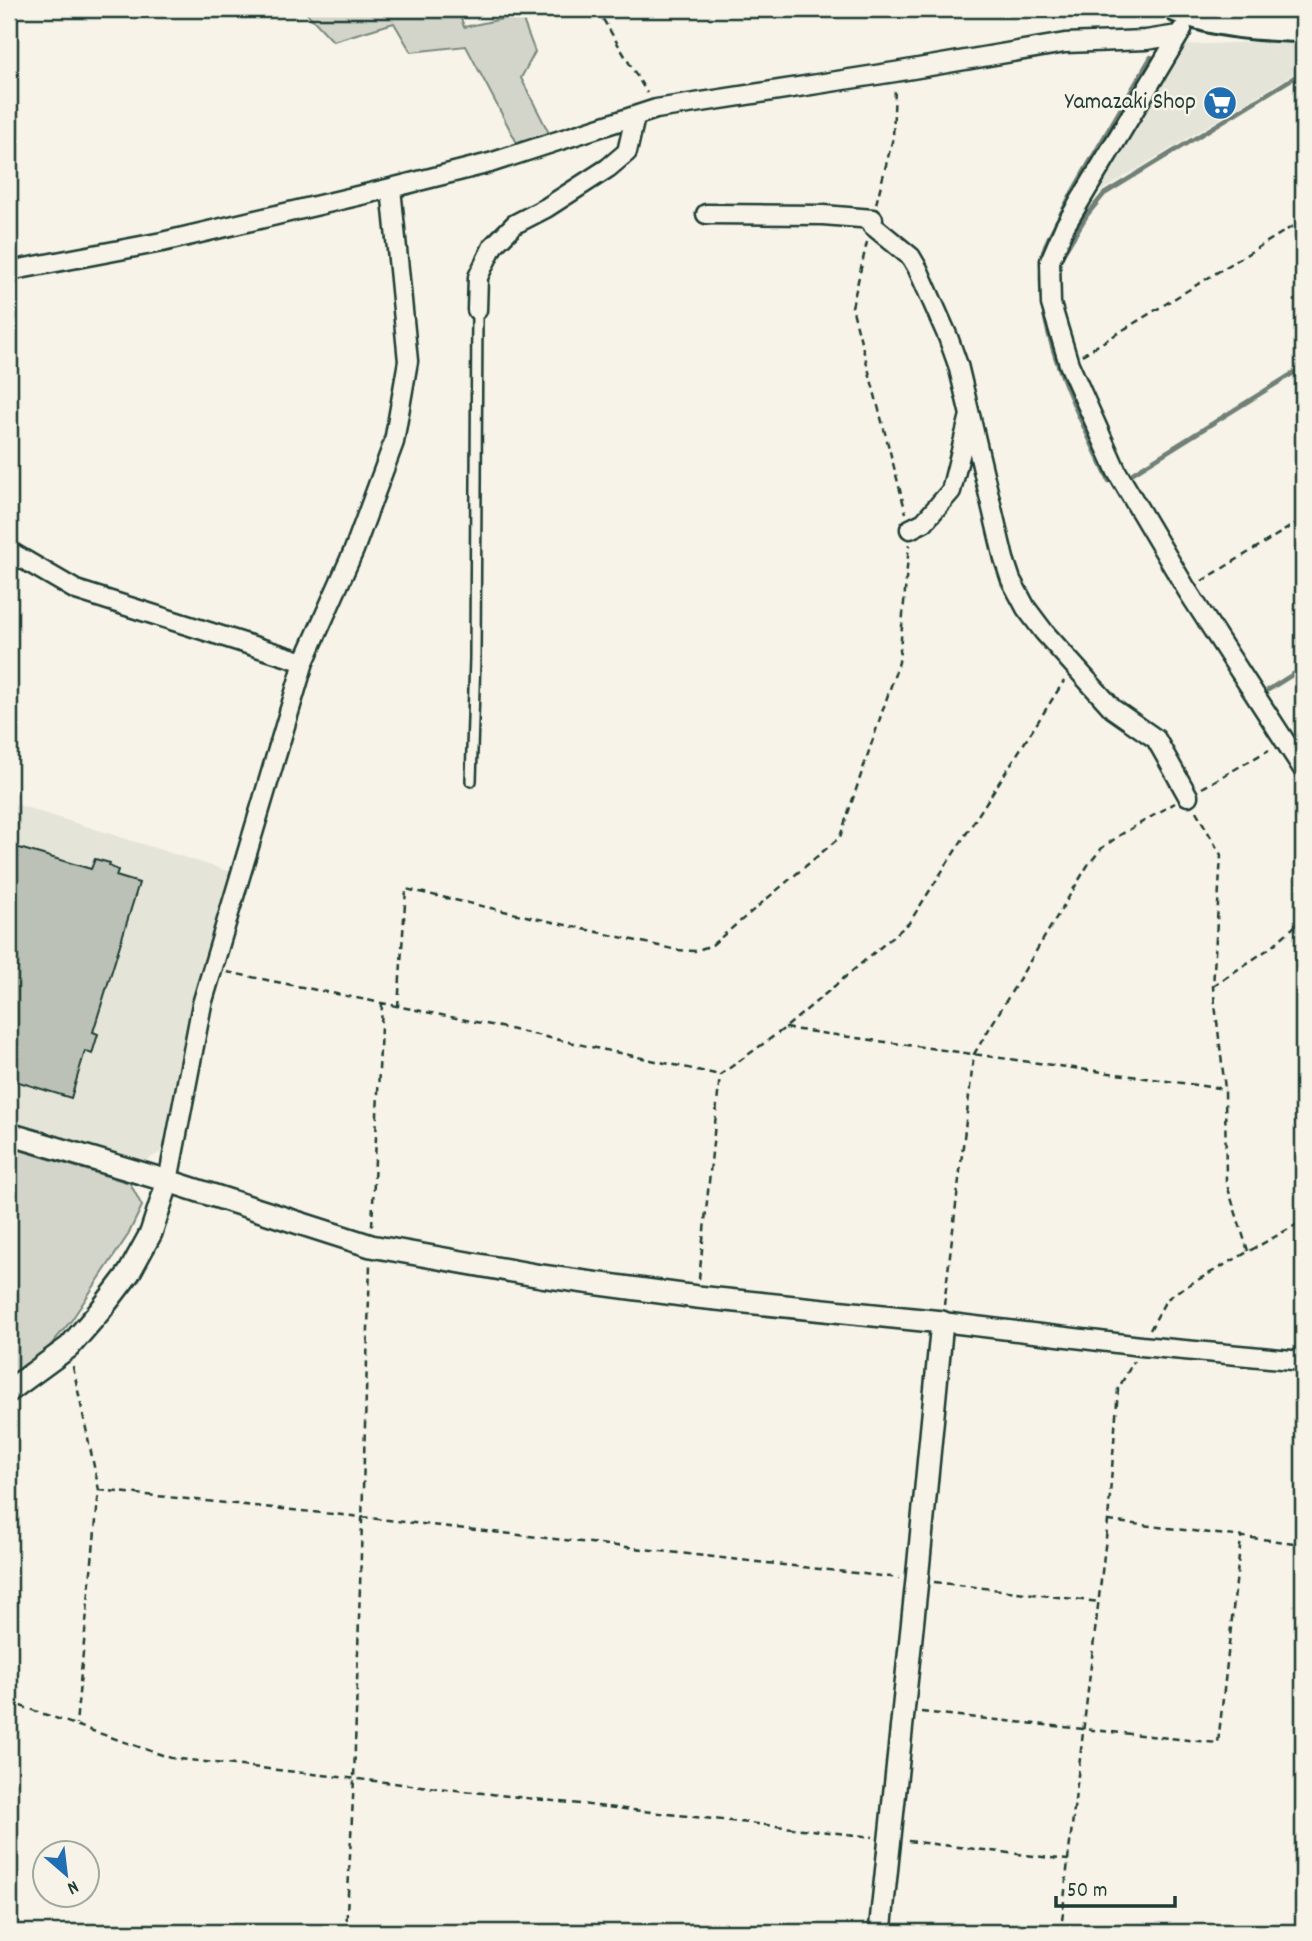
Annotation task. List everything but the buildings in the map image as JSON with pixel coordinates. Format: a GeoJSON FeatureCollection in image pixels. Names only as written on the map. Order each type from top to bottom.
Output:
{"type":"FeatureCollection","features":[{"type":"Feature","properties":{"kind":"main road"},"geometry":{"type":"LineString","coordinates":[[1184,20],[1303,28]]}},
{"type":"Feature","properties":{"kind":"street"},"geometry":{"type":"LineString","coordinates":[[9,271],[162,242],[391,188],[489,163],[656,109],[1065,43],[1146,40],[1184,20]]}},
{"type":"Feature","properties":{"kind":"street"},"geometry":{"type":"LineString","coordinates":[[1184,20],[1065,226],[1051,261],[1051,304],[1069,364],[1117,472],[1187,590],[1303,769]]}},
{"type":"Feature","properties":{"kind":"street"},"geometry":{"type":"LineString","coordinates":[[477,310],[478,277],[493,246],[515,224],[546,208],[608,168],[627,152],[635,117]]}},
{"type":"Feature","properties":{"kind":"street"},"geometry":{"type":"LineString","coordinates":[[9,1391],[69,1347],[129,1273],[150,1233],[168,1181],[202,1003],[304,662],[355,550],[394,442],[408,361],[391,188]]}},
{"type":"Feature","properties":{"kind":"street"},"geometry":{"type":"LineString","coordinates":[[706,214],[823,215],[872,222],[911,257],[958,365],[1011,580],[1026,608],[1044,632],[1113,709],[1156,739],[1188,796]]}},
{"type":"Feature","properties":{"kind":"street"},"geometry":{"type":"LineString","coordinates":[[910,529],[924,522],[951,491],[970,415]]}},
{"type":"Feature","properties":{"kind":"street"},"geometry":{"type":"LineString","coordinates":[[9,551],[76,590],[304,662]]}},
{"type":"Feature","properties":{"kind":"street"},"geometry":{"type":"LineString","coordinates":[[9,1134],[371,1246],[541,1276],[697,1297],[1303,1361]]}},
{"type":"Feature","properties":{"kind":"street"},"geometry":{"type":"LineString","coordinates":[[880,1932],[942,1322]]}},
{"type":"Feature","properties":{"kind":"lane"},"geometry":{"type":"LineString","coordinates":[[471,781],[475,658],[477,310]]}},
{"type":"Feature","properties":{"kind":"path"},"geometry":{"type":"LineString","coordinates":[[597,9],[656,109]]}},
{"type":"Feature","properties":{"kind":"path"},"geometry":{"type":"LineString","coordinates":[[398,1007],[406,889],[677,950],[695,951],[712,946],[840,837],[899,662],[910,529],[852,307],[893,138],[895,72]]}},
{"type":"Feature","properties":{"kind":"path"},"geometry":{"type":"LineString","coordinates":[[1069,364],[1303,220]]}},
{"type":"Feature","properties":{"kind":"path"},"geometry":{"type":"LineString","coordinates":[[1187,590],[1303,519]]}},
{"type":"Feature","properties":{"kind":"path"},"geometry":{"type":"LineString","coordinates":[[212,970],[504,1028],[720,1075],[785,1028],[909,923],[1074,666]]}},
{"type":"Feature","properties":{"kind":"path"},"geometry":{"type":"LineString","coordinates":[[942,1322],[974,1054],[1088,865],[1102,848],[1120,835],[1285,741]]}},
{"type":"Feature","properties":{"kind":"path"},"geometry":{"type":"LineString","coordinates":[[1188,796],[1221,855],[1213,987],[1225,1089],[1226,1182],[1248,1251]]}},
{"type":"Feature","properties":{"kind":"path"},"geometry":{"type":"LineString","coordinates":[[1213,987],[1270,948],[1303,919]]}},
{"type":"Feature","properties":{"kind":"path"},"geometry":{"type":"LineString","coordinates":[[346,1932],[382,1004]]}},
{"type":"Feature","properties":{"kind":"path"},"geometry":{"type":"LineString","coordinates":[[785,1028],[1225,1089]]}},
{"type":"Feature","properties":{"kind":"path"},"geometry":{"type":"LineString","coordinates":[[697,1297],[720,1075]]}},
{"type":"Feature","properties":{"kind":"path"},"geometry":{"type":"LineString","coordinates":[[1061,1932],[1108,1521],[1118,1390],[1166,1300],[1303,1221]]}},
{"type":"Feature","properties":{"kind":"path"},"geometry":{"type":"LineString","coordinates":[[69,1347],[99,1490],[76,1724]]}},
{"type":"Feature","properties":{"kind":"path"},"geometry":{"type":"LineString","coordinates":[[99,1490],[361,1517],[1099,1602]]}},
{"type":"Feature","properties":{"kind":"path"},"geometry":{"type":"LineString","coordinates":[[1108,1521],[1303,1544]]}},
{"type":"Feature","properties":{"kind":"path"},"geometry":{"type":"LineString","coordinates":[[904,1710],[1218,1743],[1241,1538]]}},
{"type":"Feature","properties":{"kind":"path"},"geometry":{"type":"LineString","coordinates":[[9,1702],[171,1758],[1068,1860]]}},
{"type":"Feature","properties":{"kind":"shaded area"},"geometry":{"type":"Polygon","coordinates":[[[258,9],[303,9],[261,15],[258,9]]]}},
{"type":"Feature","properties":{"kind":"shaded area"},"geometry":{"type":"Polygon","coordinates":[[[303,9],[458,9],[464,27],[521,15],[535,52],[521,78],[550,135],[517,143],[466,46],[411,52],[394,23],[333,41],[303,9]]]}},
{"type":"Feature","properties":{"kind":"shaded area"},"geometry":{"type":"Polygon","coordinates":[[[1303,40],[1303,68],[1096,194],[1183,45],[1303,40]]]}},
{"type":"Feature","properties":{"kind":"shaded area"},"geometry":{"type":"Polygon","coordinates":[[[9,802],[231,872],[190,1009],[161,1152],[140,1164],[9,1125],[9,802]]]}},
{"type":"Feature","properties":{"kind":"shaded area"},"geometry":{"type":"Polygon","coordinates":[[[9,1147],[130,1183],[142,1206],[128,1235],[71,1321],[45,1352],[9,1382],[9,1147]]]}},
{"type":"Feature","properties":{"kind":"waterway"},"geometry":{"type":"LineString","coordinates":[[1109,481],[1072,399],[1050,340],[1041,281],[1043,253],[1068,200],[1151,57]]}},
{"type":"Feature","properties":{"kind":"waterway"},"geometry":{"type":"LineString","coordinates":[[1059,261],[1087,215],[1104,194],[1303,72]]}},
{"type":"Feature","properties":{"kind":"waterway"},"geometry":{"type":"LineString","coordinates":[[1133,473],[1303,367]]}},
{"type":"Feature","properties":{"kind":"waterway"},"geometry":{"type":"LineString","coordinates":[[1268,690],[1303,668]]}},
{"type":"Feature","properties":{"kind":"place","name":"Yamazaki Shop"},"geometry":{"type":"Point","coordinates":[1220,103]}}]}
